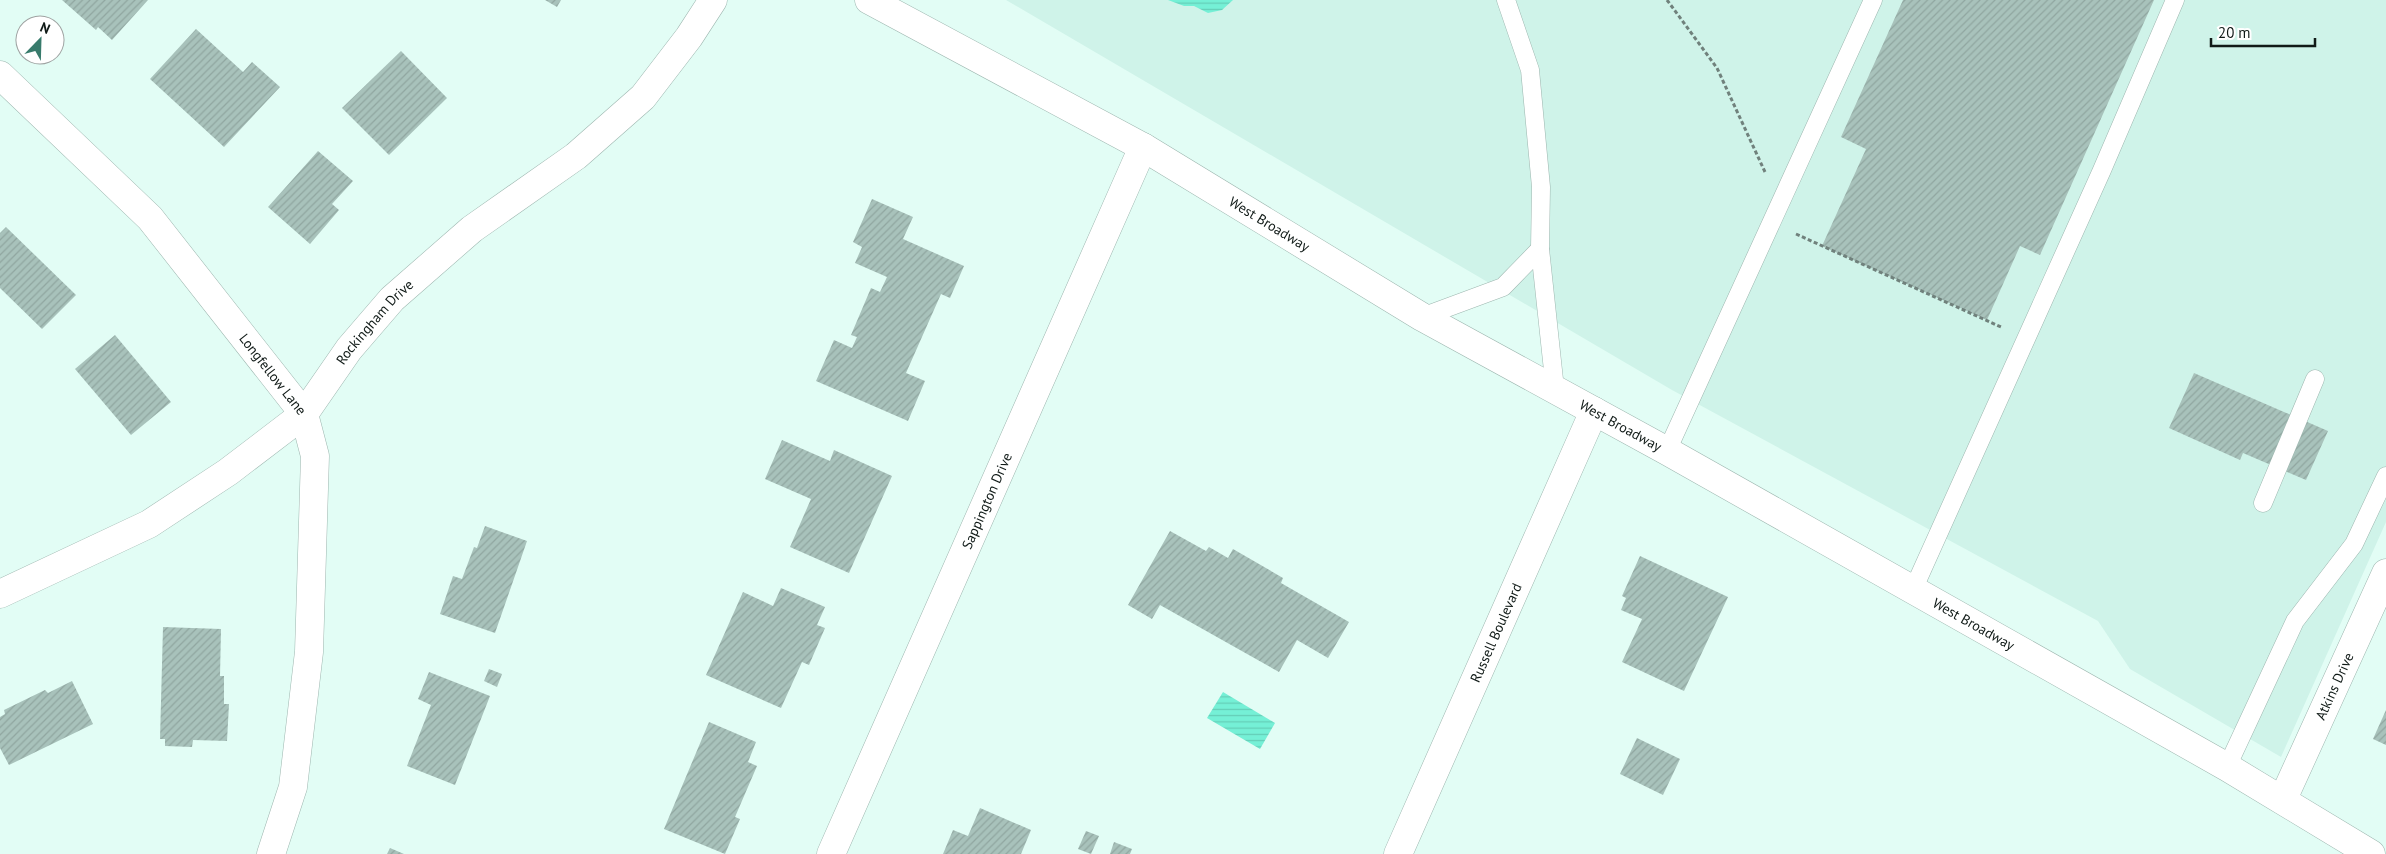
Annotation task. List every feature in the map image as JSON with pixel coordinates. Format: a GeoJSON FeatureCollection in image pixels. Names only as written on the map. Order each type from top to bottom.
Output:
{"type":"FeatureCollection","features":[{"type":"Feature","properties":{"kind":"street","name":"Rockingham Drive"},"geometry":{"type":"LineString","coordinates":[[0,594],[149,524],[228,472],[304,414],[349,349],[392,298],[472,229],[576,156],[643,97],[689,37],[713,0]]}},
{"type":"Feature","properties":{"kind":"street","name":"West Broadway"},"geometry":{"type":"LineString","coordinates":[[869,0],[1142,147],[1422,317],[1668,451],[2227,767],[2283,799],[2371,854]]}},
{"type":"Feature","properties":{"kind":"street","name":"Longfellow Lane"},"geometry":{"type":"LineString","coordinates":[[0,75],[150,218],[304,414],[315,456],[308,652],[293,787],[271,854]]}},
{"type":"Feature","properties":{"kind":"street","name":"Sappington Drive"},"geometry":{"type":"LineString","coordinates":[[831,854],[1142,147]]}},
{"type":"Feature","properties":{"kind":"street","name":"Russell Boulevard"},"geometry":{"type":"LineString","coordinates":[[1398,854],[1594,412]]}},
{"type":"Feature","properties":{"kind":"street","name":"Atkins Drive"},"geometry":{"type":"LineString","coordinates":[[2283,799],[2386,573]]}},
{"type":"Feature","properties":{"kind":"lane"},"geometry":{"type":"LineString","coordinates":[[1506,0],[1530,70],[1541,186],[1540,249],[1555,389]]}},
{"type":"Feature","properties":{"kind":"lane"},"geometry":{"type":"LineString","coordinates":[[1668,451],[1873,0]]}},
{"type":"Feature","properties":{"kind":"lane"},"geometry":{"type":"LineString","coordinates":[[1913,590],[2102,170],[2176,0]]}},
{"type":"Feature","properties":{"kind":"lane"},"geometry":{"type":"LineString","coordinates":[[1422,317],[1503,287],[1540,249]]}},
{"type":"Feature","properties":{"kind":"lane"},"geometry":{"type":"LineString","coordinates":[[2263,503],[2315,379]]}},
{"type":"Feature","properties":{"kind":"lane"},"geometry":{"type":"LineString","coordinates":[[2227,767],[2295,621],[2354,544],[2386,476]]}},
{"type":"Feature","properties":{"kind":"path"},"geometry":{"type":"LineString","coordinates":[[1667,0],[1717,68],[1768,178]]}},
{"type":"Feature","properties":{"kind":"path"},"geometry":{"type":"LineString","coordinates":[[1798,228],[1795,235],[2006,329]]}},
{"type":"Feature","properties":{"kind":"shaded area"},"geometry":{"type":"Polygon","coordinates":[[[1006,0],[2386,0],[2386,522],[2281,757],[2130,669],[2098,621],[1672,390],[1006,0]]]}},
{"type":"Feature","properties":{"kind":"shaded area"},"geometry":{"type":"Polygon","coordinates":[[[1168,0],[1233,0],[1222,10],[1208,13],[1194,6],[1184,6],[1168,0]]]}},
{"type":"Feature","properties":{"kind":"shaded area"},"geometry":{"type":"Polygon","coordinates":[[[1223,692],[1275,723],[1260,749],[1207,718],[1223,692]]]}},
{"type":"Feature","properties":{"kind":"building"},"geometry":{"type":"Polygon","coordinates":[[[62,0],[148,0],[112,40],[98,27],[96,30],[62,0]]]}},
{"type":"Feature","properties":{"kind":"building"},"geometry":{"type":"Polygon","coordinates":[[[545,0],[561,0],[557,7],[545,0]]]}},
{"type":"Feature","properties":{"kind":"building"},"geometry":{"type":"Polygon","coordinates":[[[1903,0],[2154,0],[2040,255],[2020,246],[1987,320],[1822,246],[1866,149],[1841,137],[1903,0]]]}},
{"type":"Feature","properties":{"kind":"building"},"geometry":{"type":"Polygon","coordinates":[[[196,29],[243,72],[252,62],[280,87],[224,147],[150,79],[196,29]]]}},
{"type":"Feature","properties":{"kind":"building"},"geometry":{"type":"Polygon","coordinates":[[[401,51],[447,98],[389,155],[342,108],[401,51]]]}},
{"type":"Feature","properties":{"kind":"building"},"geometry":{"type":"Polygon","coordinates":[[[318,151],[353,181],[332,204],[339,210],[310,244],[268,207],[318,151]]]}},
{"type":"Feature","properties":{"kind":"building"},"geometry":{"type":"Polygon","coordinates":[[[872,199],[913,217],[903,239],[964,266],[950,298],[941,294],[906,373],[925,381],[908,421],[816,381],[834,340],[852,348],[857,337],[851,335],[871,288],[880,292],[887,277],[855,263],[862,247],[853,242],[872,199]]]}},
{"type":"Feature","properties":{"kind":"building"},"geometry":{"type":"Polygon","coordinates":[[[6,227],[76,295],[42,329],[0,288],[0,233],[6,227]]]}},
{"type":"Feature","properties":{"kind":"building"},"geometry":{"type":"Polygon","coordinates":[[[115,335],[171,402],[131,435],[75,369],[115,335]]]}},
{"type":"Feature","properties":{"kind":"building"},"geometry":{"type":"Polygon","coordinates":[[[2194,373],[2328,431],[2306,480],[2243,453],[2240,460],[2169,428],[2194,373]]]}},
{"type":"Feature","properties":{"kind":"building"},"geometry":{"type":"Polygon","coordinates":[[[782,440],[830,461],[834,450],[892,476],[849,573],[790,547],[811,499],[765,479],[782,440]]]}},
{"type":"Feature","properties":{"kind":"building"},"geometry":{"type":"Polygon","coordinates":[[[485,526],[527,541],[495,633],[440,614],[453,576],[462,579],[474,547],[477,548],[485,526]]]}},
{"type":"Feature","properties":{"kind":"building"},"geometry":{"type":"Polygon","coordinates":[[[1170,531],[1206,551],[1209,547],[1228,558],[1233,549],[1283,578],[1281,583],[1349,622],[1328,658],[1297,640],[1279,672],[1160,605],[1152,619],[1128,605],[1170,531]]]}},
{"type":"Feature","properties":{"kind":"building"},"geometry":{"type":"Polygon","coordinates":[[[1640,556],[1728,597],[1684,691],[1622,662],[1642,619],[1621,610],[1626,598],[1622,596],[1640,556]]]}},
{"type":"Feature","properties":{"kind":"building"},"geometry":{"type":"Polygon","coordinates":[[[781,588],[825,607],[817,625],[825,628],[809,665],[802,662],[781,708],[706,675],[743,592],[773,606],[781,588]]]}},
{"type":"Feature","properties":{"kind":"building"},"geometry":{"type":"Polygon","coordinates":[[[163,627],[221,629],[220,676],[224,676],[224,704],[229,704],[227,741],[193,740],[192,747],[165,746],[165,739],[160,739],[163,627]]]}},
{"type":"Feature","properties":{"kind":"building"},"geometry":{"type":"Polygon","coordinates":[[[489,669],[502,674],[497,687],[484,681],[489,669]]]}},
{"type":"Feature","properties":{"kind":"building"},"geometry":{"type":"Polygon","coordinates":[[[429,672],[490,696],[455,785],[407,766],[431,705],[418,699],[429,672]]]}},
{"type":"Feature","properties":{"kind":"building"},"geometry":{"type":"Polygon","coordinates":[[[72,681],[93,724],[9,765],[0,748],[0,717],[5,714],[4,710],[45,690],[48,693],[72,681]]]}},
{"type":"Feature","properties":{"kind":"building"},"geometry":{"type":"Polygon","coordinates":[[[2386,710],[2386,745],[2373,739],[2386,710]]]}},
{"type":"Feature","properties":{"kind":"building"},"geometry":{"type":"Polygon","coordinates":[[[709,722],[756,742],[748,762],[757,766],[735,817],[740,819],[725,854],[664,829],[709,722]]]}},
{"type":"Feature","properties":{"kind":"building"},"geometry":{"type":"Polygon","coordinates":[[[1637,738],[1680,759],[1663,795],[1620,774],[1637,738]]]}},
{"type":"Feature","properties":{"kind":"building"},"geometry":{"type":"Polygon","coordinates":[[[980,808],[1031,830],[1021,854],[943,854],[953,830],[968,836],[980,808]]]}},
{"type":"Feature","properties":{"kind":"building"},"geometry":{"type":"Polygon","coordinates":[[[1086,831],[1099,836],[1091,854],[1078,849],[1086,831]]]}},
{"type":"Feature","properties":{"kind":"building"},"geometry":{"type":"Polygon","coordinates":[[[1114,842],[1132,849],[1130,854],[1110,854],[1114,842]]]}},
{"type":"Feature","properties":{"kind":"building"},"geometry":{"type":"Polygon","coordinates":[[[390,848],[404,854],[387,854],[390,848]]]}}]}
